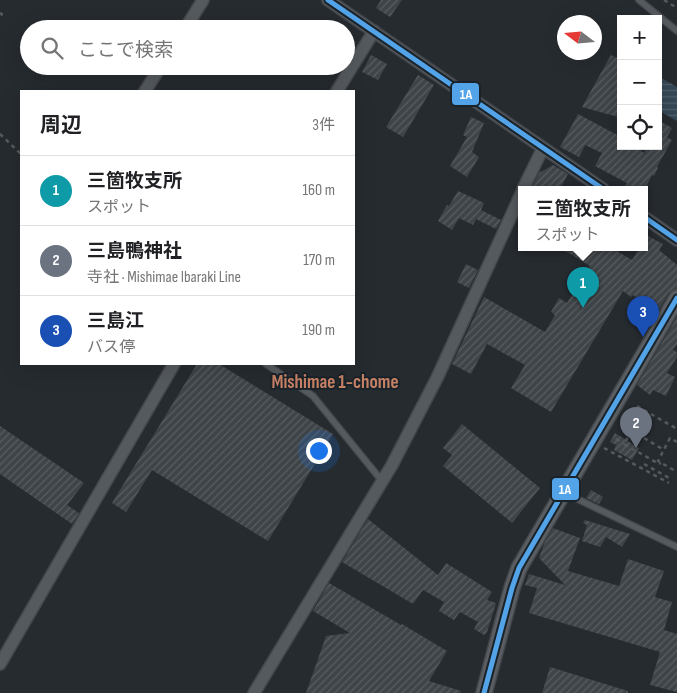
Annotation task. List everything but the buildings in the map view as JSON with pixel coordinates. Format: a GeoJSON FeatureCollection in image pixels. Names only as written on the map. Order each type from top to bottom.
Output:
{"type":"FeatureCollection","features":[{"type":"Feature","properties":{"kind":"main road"},"geometry":{"type":"LineString","coordinates":[[484,693],[519,568],[677,298]]}},
{"type":"Feature","properties":{"kind":"street"},"geometry":{"type":"LineString","coordinates":[[191,20],[203,0]]}},
{"type":"Feature","properties":{"kind":"street"},"geometry":{"type":"LineString","coordinates":[[328,0],[599,186]]}},
{"type":"Feature","properties":{"kind":"street"},"geometry":{"type":"LineString","coordinates":[[355,62],[374,31]]}},
{"type":"Feature","properties":{"kind":"street"},"geometry":{"type":"LineString","coordinates":[[146,90],[155,75]]}},
{"type":"Feature","properties":{"kind":"street"},"geometry":{"type":"LineString","coordinates":[[338,90],[347,75]]}},
{"type":"Feature","properties":{"kind":"street"},"geometry":{"type":"LineString","coordinates":[[524,186],[543,148]]}},
{"type":"Feature","properties":{"kind":"street"},"geometry":{"type":"LineString","coordinates":[[254,693],[382,481],[437,378],[518,199]]}},
{"type":"Feature","properties":{"kind":"street"},"geometry":{"type":"LineString","coordinates":[[648,221],[677,240]]}},
{"type":"Feature","properties":{"kind":"street"},"geometry":{"type":"LineString","coordinates":[[0,664],[173,365]]}},
{"type":"Feature","properties":{"kind":"lane"},"geometry":{"type":"LineString","coordinates":[[639,0],[677,31]]}},
{"type":"Feature","properties":{"kind":"lane"},"geometry":{"type":"LineString","coordinates":[[267,365],[313,396],[382,481]]}},
{"type":"Feature","properties":{"kind":"lane"},"geometry":{"type":"LineString","coordinates":[[563,492],[677,547]]}},
{"type":"Feature","properties":{"kind":"path"},"geometry":{"type":"LineString","coordinates":[[664,0],[677,8]]}},
{"type":"Feature","properties":{"kind":"path"},"geometry":{"type":"LineString","coordinates":[[0,134],[20,153]]}},
{"type":"Feature","properties":{"kind":"path"},"geometry":{"type":"LineString","coordinates":[[637,406],[677,429]]}},
{"type":"Feature","properties":{"kind":"path"},"geometry":{"type":"LineString","coordinates":[[624,444],[644,410]]}},
{"type":"Feature","properties":{"kind":"path"},"geometry":{"type":"LineString","coordinates":[[644,438],[664,450]]}},
{"type":"Feature","properties":{"kind":"path"},"geometry":{"type":"LineString","coordinates":[[661,463],[658,461],[670,438],[677,442]]}},
{"type":"Feature","properties":{"kind":"path"},"geometry":{"type":"LineString","coordinates":[[590,446],[607,449],[668,485],[676,471],[661,463],[659,464],[616,439]]}},
{"type":"Feature","properties":{"kind":"path"},"geometry":{"type":"LineString","coordinates":[[644,464],[671,479]]}},
{"type":"Feature","properties":{"kind":"water"},"geometry":{"type":"Polygon","coordinates":[[[662,78],[677,87],[677,121],[662,112],[662,78]]]}},
{"type":"Feature","properties":{"kind":"transit line","name":"1A"},"geometry":{"type":"LineString","coordinates":[[328,0],[599,186]]}},
{"type":"Feature","properties":{"kind":"transit line","name":"1A"},"geometry":{"type":"LineString","coordinates":[[648,220],[677,240]]}},
{"type":"Feature","properties":{"kind":"transit line","name":"1A"},"geometry":{"type":"LineString","coordinates":[[484,693],[519,568],[677,298]]}},
{"type":"Feature","properties":{"kind":"place","name":"三箇牧支所"},"geometry":{"type":"Point","coordinates":[583,308]}},
{"type":"Feature","properties":{"kind":"place","name":"三島江"},"geometry":{"type":"Point","coordinates":[643,337]}},
{"type":"Feature","properties":{"kind":"place","name":"三島鴨神社"},"geometry":{"type":"Point","coordinates":[636,448]}},
{"type":"Feature","properties":{"kind":"district","name":"Mishimae 1-chome"},"geometry":{"type":"Point","coordinates":[335,382]}}]}
